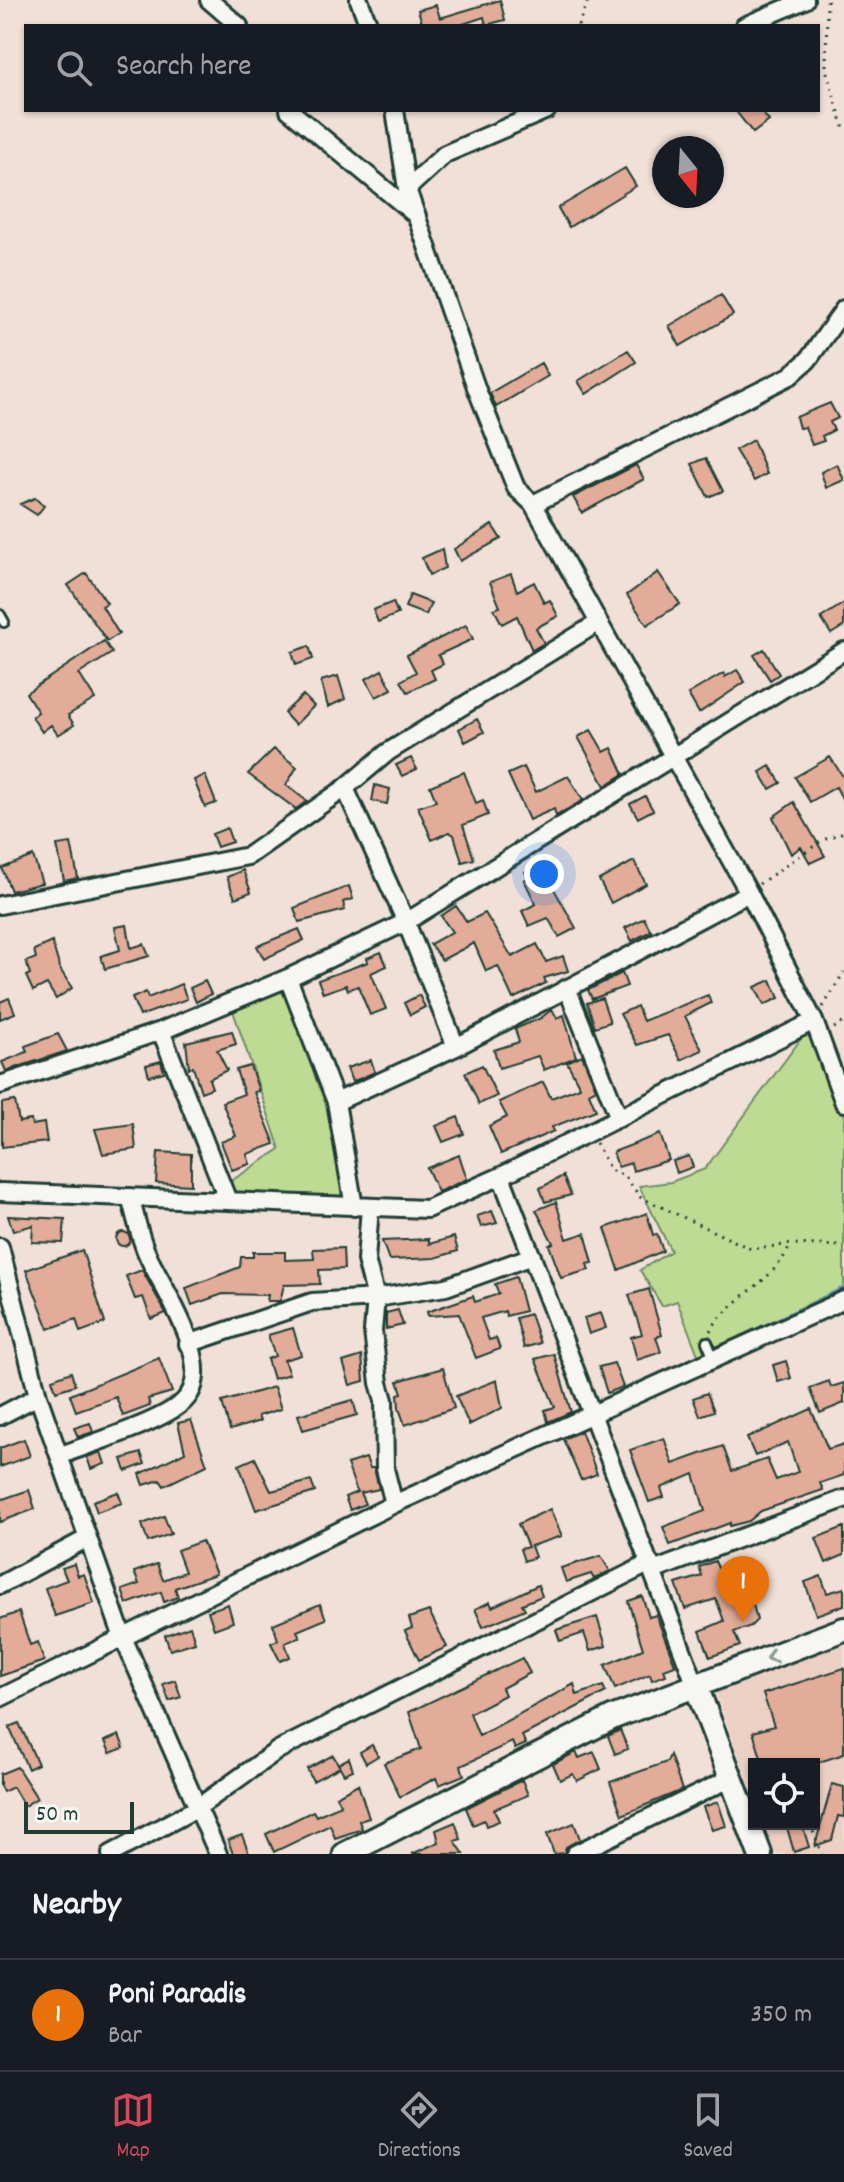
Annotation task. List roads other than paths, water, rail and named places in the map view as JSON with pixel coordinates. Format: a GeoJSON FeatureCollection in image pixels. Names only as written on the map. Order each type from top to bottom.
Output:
{"type":"FeatureCollection","features":[{"type":"Feature","properties":{"kind":"main road"},"geometry":{"type":"LineString","coordinates":[[345,1854],[614,1717],[844,1629]]}},
{"type":"Feature","properties":{"kind":"main road"},"geometry":{"type":"LineString","coordinates":[[696,1686],[760,1854]]}},
{"type":"Feature","properties":{"kind":"street"},"geometry":{"type":"LineString","coordinates":[[209,0],[237,24]]}},
{"type":"Feature","properties":{"kind":"street"},"geometry":{"type":"LineString","coordinates":[[359,0],[368,24]]}},
{"type":"Feature","properties":{"kind":"street"},"geometry":{"type":"LineString","coordinates":[[749,24],[805,0]]}},
{"type":"Feature","properties":{"kind":"street"},"geometry":{"type":"LineString","coordinates":[[291,112],[417,216]]}},
{"type":"Feature","properties":{"kind":"street"},"geometry":{"type":"LineString","coordinates":[[395,112],[407,189],[477,390],[516,488],[533,504],[596,624],[749,893],[814,1021],[844,1103]]}},
{"type":"Feature","properties":{"kind":"street"},"geometry":{"type":"LineString","coordinates":[[407,189],[445,154],[542,112]]}},
{"type":"Feature","properties":{"kind":"street"},"geometry":{"type":"LineString","coordinates":[[533,504],[790,376],[802,368],[844,309]]}},
{"type":"Feature","properties":{"kind":"street"},"geometry":{"type":"LineString","coordinates":[[0,905],[248,856],[345,788],[388,752],[596,624]]}},
{"type":"Feature","properties":{"kind":"street"},"geometry":{"type":"LineString","coordinates":[[0,1085],[161,1031],[288,978],[406,922],[844,651]]}},
{"type":"Feature","properties":{"kind":"street"},"geometry":{"type":"LineString","coordinates":[[345,788],[406,922],[456,1047]]}},
{"type":"Feature","properties":{"kind":"street"},"geometry":{"type":"LineString","coordinates":[[336,1102],[456,1047],[749,893]]}},
{"type":"Feature","properties":{"kind":"street"},"geometry":{"type":"LineString","coordinates":[[288,978],[336,1102],[362,1207],[366,1260],[376,1298],[373,1331],[384,1400],[385,1469],[394,1504]]}},
{"type":"Feature","properties":{"kind":"street"},"geometry":{"type":"LineString","coordinates":[[567,988],[619,1118]]}},
{"type":"Feature","properties":{"kind":"street"},"geometry":{"type":"LineString","coordinates":[[0,1192],[427,1209],[501,1176],[814,1021]]}},
{"type":"Feature","properties":{"kind":"street"},"geometry":{"type":"LineString","coordinates":[[161,1031],[228,1201]]}},
{"type":"Feature","properties":{"kind":"street"},"geometry":{"type":"LineString","coordinates":[[501,1176],[696,1686]]}},
{"type":"Feature","properties":{"kind":"street"},"geometry":{"type":"LineString","coordinates":[[59,1456],[182,1403],[190,1394],[194,1378],[183,1322],[142,1243],[130,1197]]}},
{"type":"Feature","properties":{"kind":"street"},"geometry":{"type":"LineString","coordinates":[[0,1247],[38,1396],[122,1635],[218,1854]]}},
{"type":"Feature","properties":{"kind":"street"},"geometry":{"type":"LineString","coordinates":[[188,1344],[312,1302],[376,1298],[446,1287],[532,1256]]}},
{"type":"Feature","properties":{"kind":"street"},"geometry":{"type":"LineString","coordinates":[[0,1698],[122,1635],[394,1504],[844,1300]]}},
{"type":"Feature","properties":{"kind":"street"},"geometry":{"type":"LineString","coordinates":[[0,1416],[38,1396]]}},
{"type":"Feature","properties":{"kind":"street"},"geometry":{"type":"LineString","coordinates":[[111,1854],[197,1808],[278,1750],[651,1567],[844,1499]]}},
{"type":"Feature","properties":{"kind":"street"},"geometry":{"type":"LineString","coordinates":[[0,1585],[88,1538]]}},
{"type":"Feature","properties":{"kind":"street"},"geometry":{"type":"LineString","coordinates":[[575,1854],[731,1778]]}},
{"type":"Feature","properties":{"kind":"lane"},"geometry":{"type":"LineString","coordinates":[[707,1342],[714,1359]]}},
{"type":"Feature","properties":{"kind":"waterway"},"geometry":{"type":"LineString","coordinates":[[665,1373],[844,1288]]}},
{"type":"Feature","properties":{"kind":"place","name":"Poni Paradis"},"geometry":{"type":"Point","coordinates":[743,1622]}}]}
